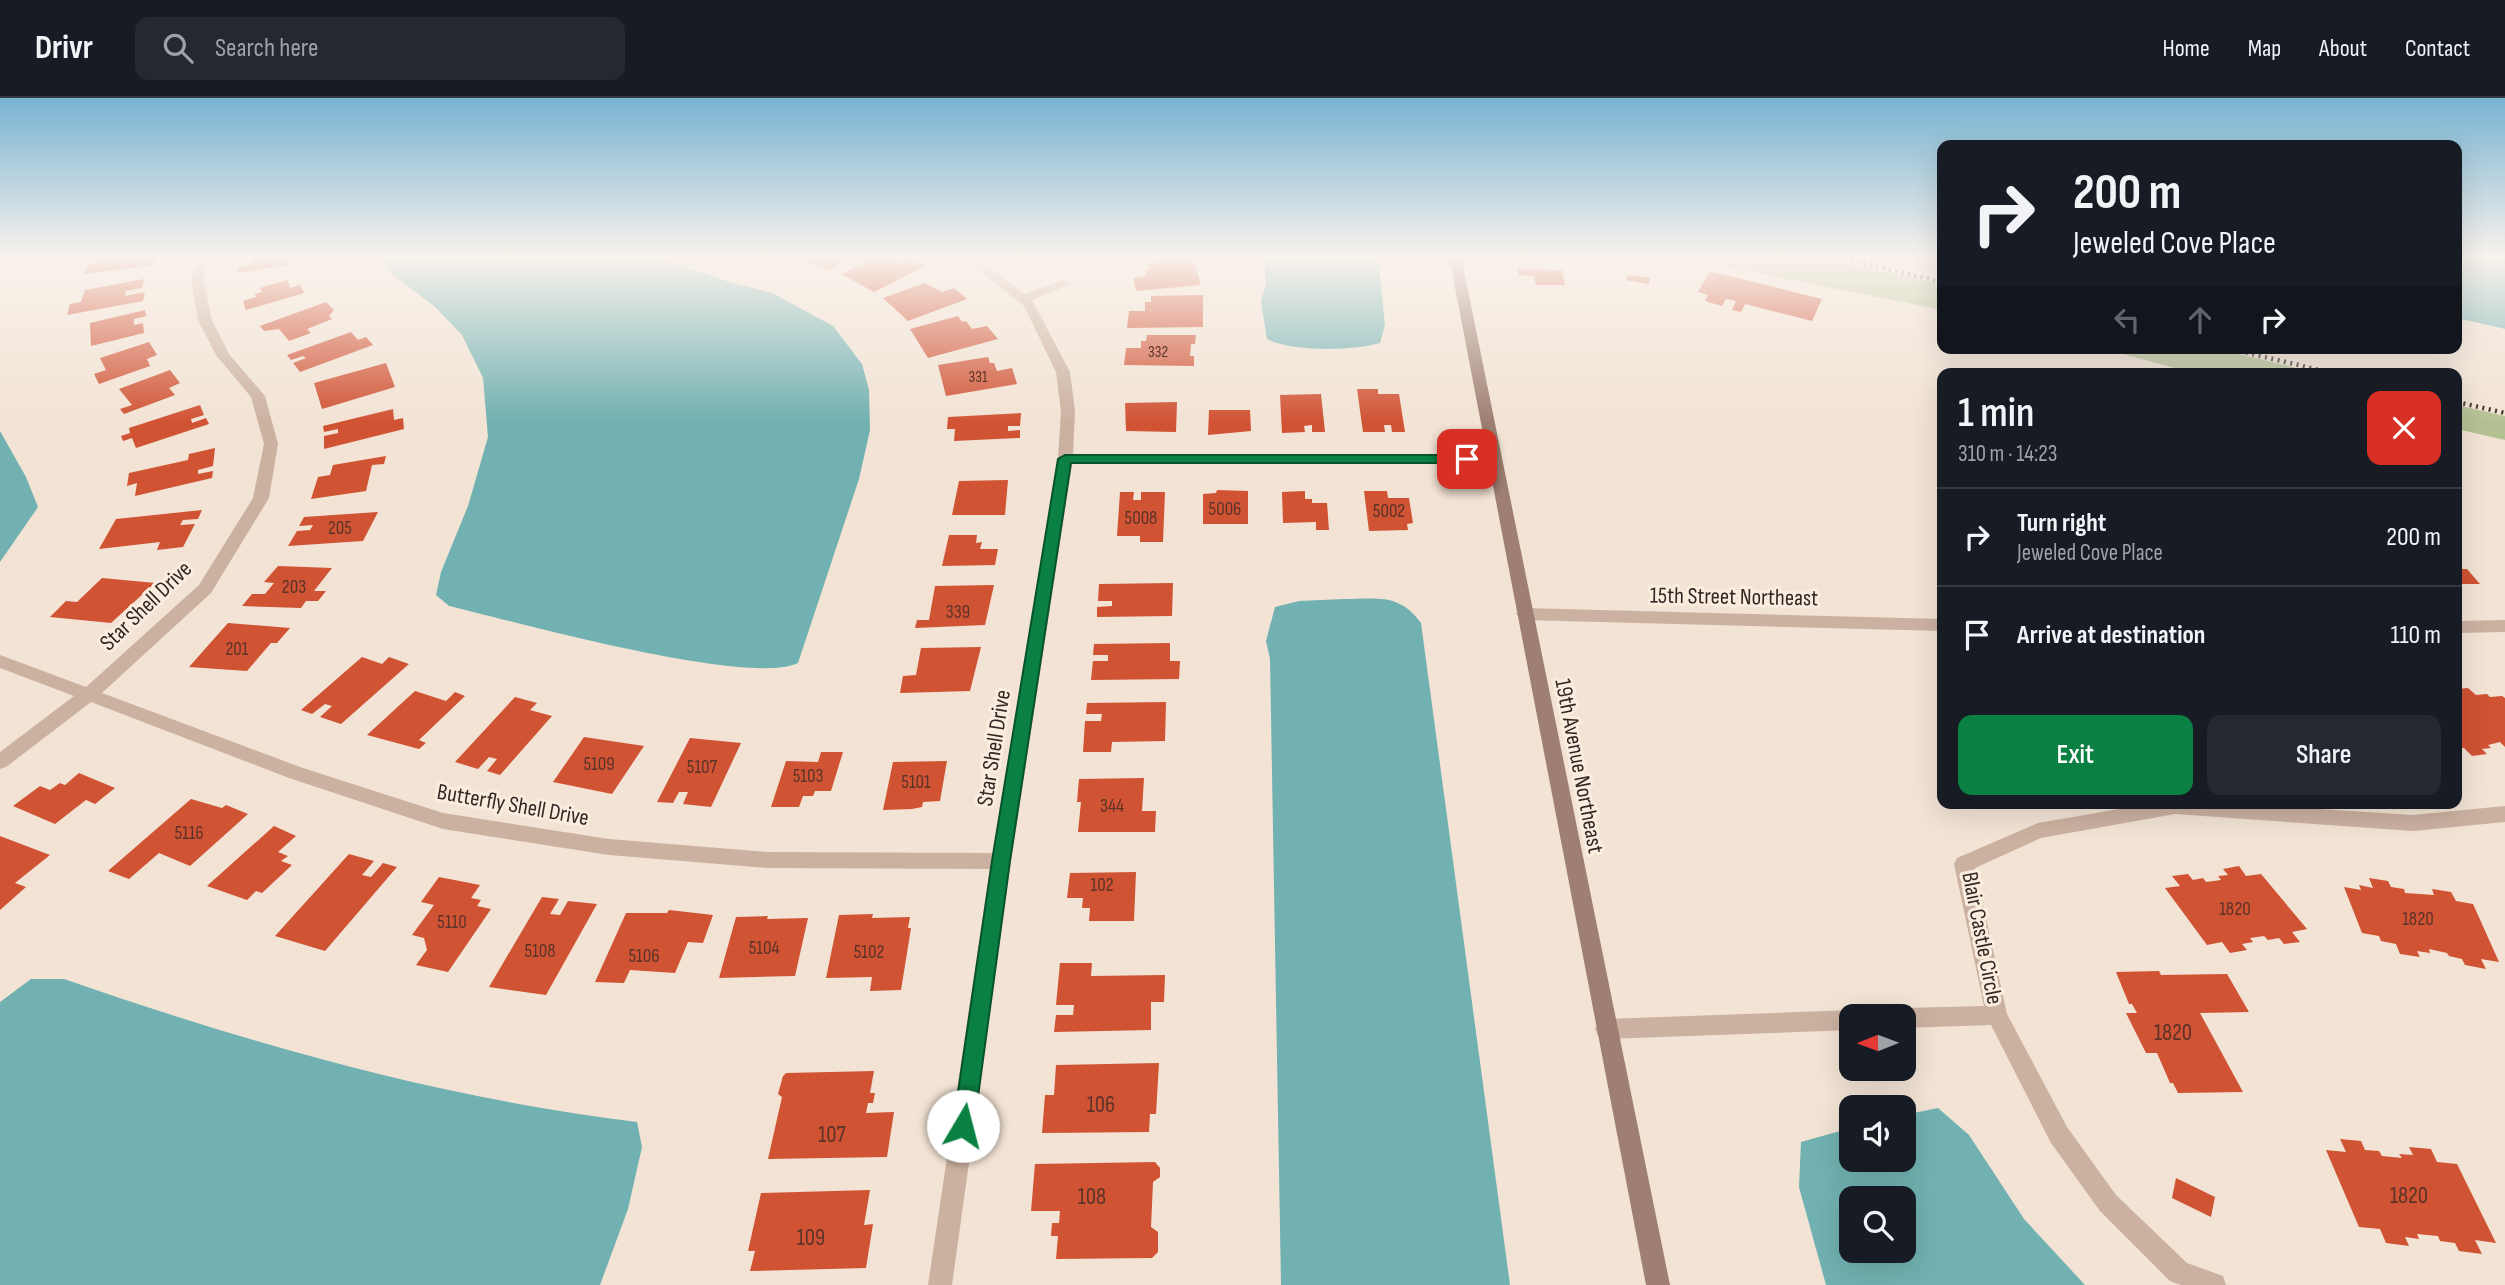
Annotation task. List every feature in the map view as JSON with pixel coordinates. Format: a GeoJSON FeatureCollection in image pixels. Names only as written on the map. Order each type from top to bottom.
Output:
{"type":"FeatureCollection","features":[{"type":"Feature","properties":{"kind":"street","name":"Star Shell Drive"},"geometry":{"type":"LineString","coordinates":[[0,762],[88,695],[205,589],[261,498],[271,444],[258,396],[223,355],[203,311]]}},
{"type":"Feature","properties":{"kind":"street","name":"Star Shell Drive"},"geometry":{"type":"LineString","coordinates":[[940,1285],[1001,861],[1065,459],[1068,411],[1063,372],[1033,311]]}},
{"type":"Feature","properties":{"kind":"street","name":"19th Avenue Northeast"},"geometry":{"type":"LineString","coordinates":[[1466,311],[1658,1285]]}},
{"type":"Feature","properties":{"kind":"street"},"geometry":{"type":"LineString","coordinates":[[1065,459],[1494,458]]}},
{"type":"Feature","properties":{"kind":"street","name":"15th Street Northeast"},"geometry":{"type":"LineString","coordinates":[[1524,614],[1937,625]]}},
{"type":"Feature","properties":{"kind":"street"},"geometry":{"type":"LineString","coordinates":[[2462,627],[2505,626]]}},
{"type":"Feature","properties":{"kind":"street","name":"Butterfly Shell Drive"},"geometry":{"type":"LineString","coordinates":[[0,661],[296,773],[443,821],[609,847],[768,860],[1001,861]]}},
{"type":"Feature","properties":{"kind":"street","name":"Blair Castle Circle"},"geometry":{"type":"LineString","coordinates":[[2164,809],[2038,831],[1964,864],[1997,1015],[2059,1135],[2108,1203],[2179,1272],[2214,1285]]}},
{"type":"Feature","properties":{"kind":"street","name":"Blair Castle Circle"},"geometry":{"type":"LineString","coordinates":[[2205,809],[2413,823],[2505,814]]}},
{"type":"Feature","properties":{"kind":"street","name":"Blair Castle Circle"},"geometry":{"type":"LineString","coordinates":[[1916,1018],[1997,1015]]}},
{"type":"Feature","properties":{"kind":"street"},"geometry":{"type":"LineString","coordinates":[[1606,1029],[1839,1020]]}},
{"type":"Feature","properties":{"kind":"green space"},"geometry":{"type":"Polygon","coordinates":[[[2123,354],[2238,354],[2297,368],[2175,368],[2123,354]]]}},
{"type":"Feature","properties":{"kind":"green space"},"geometry":{"type":"Polygon","coordinates":[[[2462,406],[2505,416],[2505,440],[2462,430],[2462,406]]]}},
{"type":"Feature","properties":{"kind":"water"},"geometry":{"type":"Polygon","coordinates":[[[439,311],[806,311],[833,326],[862,364],[869,390],[870,430],[859,479],[798,663],[772,668],[732,666],[629,649],[449,606],[436,595],[441,572],[468,506],[488,437],[483,378],[462,335],[439,311]]]}},
{"type":"Feature","properties":{"kind":"water"},"geometry":{"type":"Polygon","coordinates":[[[1263,311],[1384,311],[1385,325],[1380,343],[1368,346],[1306,348],[1267,339],[1263,311]]]}},
{"type":"Feature","properties":{"kind":"water"},"geometry":{"type":"Polygon","coordinates":[[[2462,311],[2505,311],[2505,329],[2462,319],[2462,311]]]}},
{"type":"Feature","properties":{"kind":"water"},"geometry":{"type":"Polygon","coordinates":[[[0,431],[26,477],[38,507],[0,562],[0,431]]]}},
{"type":"Feature","properties":{"kind":"water"},"geometry":{"type":"Polygon","coordinates":[[[1344,599],[1396,602],[1413,613],[1421,623],[1510,1285],[1281,1285],[1270,659],[1266,641],[1275,607],[1299,601],[1344,599]]]}},
{"type":"Feature","properties":{"kind":"water"},"geometry":{"type":"Polygon","coordinates":[[[31,979],[64,979],[276,1046],[418,1083],[563,1112],[637,1122],[642,1147],[628,1209],[600,1285],[0,1285],[0,1002],[31,979]]]}},
{"type":"Feature","properties":{"kind":"water"},"geometry":{"type":"Polygon","coordinates":[[[1938,1108],[1969,1135],[2024,1219],[2085,1285],[1826,1285],[1799,1187],[1801,1142],[1839,1131],[1839,1172],[1916,1172],[1916,1113],[1938,1108]]]}},
{"type":"Feature","properties":{"kind":"building"},"geometry":{"type":"Polygon","coordinates":[[[68,311],[87,311],[67,315],[68,311]]]}},
{"type":"Feature","properties":{"kind":"building"},"geometry":{"type":"Polygon","coordinates":[[[145,311],[146,316],[134,319],[134,325],[143,323],[144,333],[91,346],[90,323],[145,311]]]}},
{"type":"Feature","properties":{"kind":"building"},"geometry":{"type":"Polygon","coordinates":[[[300,311],[333,311],[329,316],[332,319],[307,329],[311,333],[289,341],[279,329],[264,331],[260,326],[300,311]]]}},
{"type":"Feature","properties":{"kind":"building"},"geometry":{"type":"Polygon","coordinates":[[[898,311],[934,311],[908,321],[898,311]]]}},
{"type":"Feature","properties":{"kind":"building"},"geometry":{"type":"Polygon","coordinates":[[[1129,311],[1203,311],[1203,327],[1127,328],[1129,311]]]}},
{"type":"Feature","properties":{"kind":"building"},"geometry":{"type":"Polygon","coordinates":[[[1774,311],[1816,311],[1812,321],[1774,311]]]}},
{"type":"Feature","properties":{"kind":"building"},"geometry":{"type":"Polygon","coordinates":[[[958,316],[972,329],[987,326],[998,339],[928,358],[910,329],[958,316]]]}},
{"type":"Feature","properties":{"kind":"building"},"geometry":{"type":"Polygon","coordinates":[[[351,332],[358,340],[366,337],[373,345],[300,372],[293,363],[306,358],[303,356],[291,360],[287,355],[351,332]]]}},
{"type":"Feature","properties":{"kind":"building"},"geometry":{"type":"Polygon","coordinates":[[[1147,335],[1196,335],[1195,344],[1191,344],[1190,356],[1194,356],[1194,366],[1124,365],[1126,348],[1141,348],[1141,341],[1146,341],[1147,335]]]}},
{"type":"Feature","properties":{"kind":"building"},"geometry":{"type":"Polygon","coordinates":[[[149,342],[157,355],[147,359],[150,366],[99,384],[94,374],[106,370],[100,358],[149,342]]]}},
{"type":"Feature","properties":{"kind":"building"},"geometry":{"type":"Polygon","coordinates":[[[988,357],[997,371],[1012,368],[1017,384],[946,396],[938,365],[988,357]]]}},
{"type":"Feature","properties":{"kind":"building"},"geometry":{"type":"Polygon","coordinates":[[[386,363],[395,387],[322,409],[314,383],[386,363]]]}},
{"type":"Feature","properties":{"kind":"building"},"geometry":{"type":"Polygon","coordinates":[[[170,370],[180,383],[169,388],[175,395],[124,414],[120,409],[132,405],[119,389],[170,370]]]}},
{"type":"Feature","properties":{"kind":"building"},"geometry":{"type":"Polygon","coordinates":[[[1357,389],[1378,389],[1378,394],[1399,394],[1405,432],[1392,432],[1391,425],[1384,425],[1385,432],[1363,432],[1357,389]]]}},
{"type":"Feature","properties":{"kind":"building"},"geometry":{"type":"Polygon","coordinates":[[[1321,394],[1325,432],[1312,432],[1312,425],[1304,426],[1305,432],[1282,433],[1280,395],[1321,394]]]}},
{"type":"Feature","properties":{"kind":"building"},"geometry":{"type":"Polygon","coordinates":[[[1177,402],[1176,432],[1126,431],[1125,403],[1177,402]]]}},
{"type":"Feature","properties":{"kind":"building"},"geometry":{"type":"Polygon","coordinates":[[[200,405],[204,415],[191,419],[192,423],[206,418],[209,424],[136,448],[132,438],[123,441],[121,436],[130,433],[129,428],[200,405]]]}},
{"type":"Feature","properties":{"kind":"building"},"geometry":{"type":"Polygon","coordinates":[[[393,409],[394,420],[403,418],[404,429],[324,449],[324,436],[338,433],[338,429],[324,432],[323,426],[393,409]]]}},
{"type":"Feature","properties":{"kind":"building"},"geometry":{"type":"Polygon","coordinates":[[[1209,410],[1250,410],[1251,431],[1208,435],[1209,410]]]}},
{"type":"Feature","properties":{"kind":"building"},"geometry":{"type":"Polygon","coordinates":[[[1021,413],[1020,426],[1008,426],[1008,431],[1020,430],[1020,438],[954,441],[955,429],[947,429],[948,417],[1021,413]]]}},
{"type":"Feature","properties":{"kind":"building"},"geometry":{"type":"Polygon","coordinates":[[[215,448],[213,466],[198,470],[198,474],[213,471],[212,478],[135,496],[137,483],[127,486],[129,473],[188,460],[189,454],[215,448]]]}},
{"type":"Feature","properties":{"kind":"building"},"geometry":{"type":"Polygon","coordinates":[[[386,456],[384,464],[372,465],[366,491],[311,499],[318,477],[330,475],[333,465],[386,456]]]}},
{"type":"Feature","properties":{"kind":"building"},"geometry":{"type":"Polygon","coordinates":[[[1008,480],[1005,515],[952,515],[959,481],[1008,480]]]}},
{"type":"Feature","properties":{"kind":"building"},"geometry":{"type":"Polygon","coordinates":[[[1217,490],[1248,491],[1248,524],[1203,524],[1203,494],[1216,493],[1217,490]]]}},
{"type":"Feature","properties":{"kind":"building"},"geometry":{"type":"Polygon","coordinates":[[[1305,491],[1305,499],[1312,499],[1312,503],[1327,503],[1329,530],[1316,530],[1316,522],[1283,523],[1282,492],[1305,491]]]}},
{"type":"Feature","properties":{"kind":"building"},"geometry":{"type":"Polygon","coordinates":[[[1364,491],[1387,491],[1388,498],[1409,498],[1413,523],[1407,524],[1408,530],[1369,531],[1364,491]]]}},
{"type":"Feature","properties":{"kind":"building"},"geometry":{"type":"Polygon","coordinates":[[[1120,492],[1134,492],[1133,500],[1141,500],[1141,492],[1165,492],[1163,542],[1140,542],[1140,536],[1117,536],[1120,492]]]}},
{"type":"Feature","properties":{"kind":"building"},"geometry":{"type":"Polygon","coordinates":[[[202,510],[198,519],[183,520],[180,525],[195,524],[183,547],[157,550],[160,542],[99,549],[116,519],[202,510]]]}},
{"type":"Feature","properties":{"kind":"building"},"geometry":{"type":"Polygon","coordinates":[[[378,512],[363,541],[288,546],[297,531],[310,530],[313,525],[299,526],[304,517],[378,512]]]}},
{"type":"Feature","properties":{"kind":"building"},"geometry":{"type":"Polygon","coordinates":[[[949,535],[977,535],[976,543],[982,542],[980,549],[998,549],[995,565],[942,566],[949,535]]]}},
{"type":"Feature","properties":{"kind":"building"},"geometry":{"type":"Polygon","coordinates":[[[278,566],[332,568],[314,591],[326,591],[318,601],[306,601],[301,608],[242,606],[252,594],[265,594],[274,583],[264,582],[278,566]]]}},
{"type":"Feature","properties":{"kind":"building"},"geometry":{"type":"Polygon","coordinates":[[[2462,569],[2467,569],[2480,584],[2462,584],[2462,569]]]}},
{"type":"Feature","properties":{"kind":"building"},"geometry":{"type":"Polygon","coordinates":[[[102,578],[155,583],[111,623],[50,617],[66,601],[77,602],[102,578]]]}},
{"type":"Feature","properties":{"kind":"building"},"geometry":{"type":"Polygon","coordinates":[[[1173,583],[1172,616],[1097,617],[1097,607],[1112,606],[1112,601],[1098,601],[1099,584],[1173,583]]]}},
{"type":"Feature","properties":{"kind":"building"},"geometry":{"type":"Polygon","coordinates":[[[994,585],[985,625],[915,628],[917,620],[929,620],[935,586],[994,585]]]}},
{"type":"Feature","properties":{"kind":"building"},"geometry":{"type":"Polygon","coordinates":[[[228,623],[290,628],[277,643],[271,643],[247,671],[189,667],[228,623]]]}},
{"type":"Feature","properties":{"kind":"building"},"geometry":{"type":"Polygon","coordinates":[[[1170,643],[1170,661],[1180,661],[1179,679],[1091,680],[1093,661],[1108,661],[1108,655],[1093,655],[1094,644],[1170,643]]]}},
{"type":"Feature","properties":{"kind":"building"},"geometry":{"type":"Polygon","coordinates":[[[981,647],[970,691],[900,693],[903,676],[916,675],[921,648],[981,647]]]}},
{"type":"Feature","properties":{"kind":"building"},"geometry":{"type":"Polygon","coordinates":[[[362,657],[382,664],[389,657],[409,664],[341,724],[320,717],[332,706],[325,704],[312,714],[301,710],[362,657]]]}},
{"type":"Feature","properties":{"kind":"building"},"geometry":{"type":"Polygon","coordinates":[[[2468,688],[2476,695],[2487,694],[2490,697],[2505,698],[2505,747],[2500,742],[2488,745],[2491,748],[2482,749],[2487,754],[2472,756],[2462,748],[2462,689],[2468,688]]]}},
{"type":"Feature","properties":{"kind":"building"},"geometry":{"type":"Polygon","coordinates":[[[415,691],[446,701],[455,692],[465,696],[419,740],[426,743],[419,749],[367,735],[415,691]]]}},
{"type":"Feature","properties":{"kind":"building"},"geometry":{"type":"Polygon","coordinates":[[[515,697],[537,703],[530,710],[552,716],[500,775],[487,771],[497,759],[489,757],[478,769],[455,762],[515,697]]]}},
{"type":"Feature","properties":{"kind":"building"},"geometry":{"type":"Polygon","coordinates":[[[1166,702],[1165,741],[1112,742],[1111,752],[1083,752],[1085,721],[1101,721],[1102,714],[1086,714],[1087,703],[1166,702]]]}},
{"type":"Feature","properties":{"kind":"building"},"geometry":{"type":"Polygon","coordinates":[[[584,737],[644,746],[612,794],[553,782],[584,737]]]}},
{"type":"Feature","properties":{"kind":"building"},"geometry":{"type":"Polygon","coordinates":[[[690,738],[741,743],[711,807],[683,804],[688,792],[679,792],[673,803],[657,802],[690,738]]]}},
{"type":"Feature","properties":{"kind":"building"},"geometry":{"type":"Polygon","coordinates":[[[821,752],[843,752],[831,791],[815,791],[813,796],[803,796],[799,807],[771,807],[786,761],[818,762],[821,752]]]}},
{"type":"Feature","properties":{"kind":"building"},"geometry":{"type":"Polygon","coordinates":[[[947,761],[940,801],[923,802],[922,807],[912,809],[883,810],[893,762],[947,761]]]}},
{"type":"Feature","properties":{"kind":"building"},"geometry":{"type":"Polygon","coordinates":[[[79,773],[115,788],[95,804],[86,800],[55,824],[13,806],[40,786],[50,790],[60,783],[65,785],[79,773]]]}},
{"type":"Feature","properties":{"kind":"building"},"geometry":{"type":"Polygon","coordinates":[[[1144,778],[1142,811],[1156,811],[1155,832],[1078,832],[1081,802],[1077,802],[1079,779],[1144,778]]]}},
{"type":"Feature","properties":{"kind":"building"},"geometry":{"type":"Polygon","coordinates":[[[191,799],[222,808],[226,805],[248,814],[190,866],[159,853],[129,879],[108,871],[191,799]]]}},
{"type":"Feature","properties":{"kind":"building"},"geometry":{"type":"Polygon","coordinates":[[[274,826],[296,836],[278,852],[288,856],[281,861],[292,865],[262,893],[256,891],[247,900],[207,886],[274,826]]]}},
{"type":"Feature","properties":{"kind":"building"},"geometry":{"type":"Polygon","coordinates":[[[0,836],[50,855],[15,883],[26,887],[0,910],[0,836]]]}},
{"type":"Feature","properties":{"kind":"building"},"geometry":{"type":"Polygon","coordinates":[[[349,854],[374,861],[362,875],[371,877],[383,863],[397,867],[325,951],[275,936],[349,854]]]}},
{"type":"Feature","properties":{"kind":"building"},"geometry":{"type":"Polygon","coordinates":[[[2239,866],[2246,876],[2261,874],[2307,929],[2292,932],[2300,942],[2284,944],[2279,938],[2250,938],[2253,942],[2242,944],[2247,950],[2230,953],[2222,942],[2207,945],[2165,888],[2180,886],[2172,876],[2188,874],[2193,880],[2221,880],[2218,876],[2228,875],[2223,869],[2239,866]]]}},
{"type":"Feature","properties":{"kind":"building"},"geometry":{"type":"Polygon","coordinates":[[[1136,872],[1134,921],[1089,921],[1090,908],[1082,908],[1083,898],[1067,898],[1070,873],[1136,872]]]}},
{"type":"Feature","properties":{"kind":"building"},"geometry":{"type":"Polygon","coordinates":[[[439,877],[480,885],[471,898],[481,900],[477,906],[491,909],[448,972],[416,965],[427,950],[424,938],[412,935],[434,905],[421,902],[439,877]]]}},
{"type":"Feature","properties":{"kind":"building"},"geometry":{"type":"Polygon","coordinates":[[[2369,878],[2388,881],[2391,887],[2404,889],[2405,893],[2434,895],[2432,889],[2451,892],[2456,901],[2473,904],[2499,962],[2481,959],[2486,969],[2465,965],[2462,959],[2429,949],[2430,953],[2417,951],[2420,957],[2400,954],[2396,944],[2381,941],[2379,936],[2362,933],[2344,887],[2361,890],[2359,885],[2373,888],[2369,878]]]}},
{"type":"Feature","properties":{"kind":"building"},"geometry":{"type":"Polygon","coordinates":[[[542,897],[559,899],[550,914],[560,915],[568,901],[597,904],[546,995],[489,987],[542,897]]]}},
{"type":"Feature","properties":{"kind":"building"},"geometry":{"type":"Polygon","coordinates":[[[669,910],[713,915],[703,943],[688,942],[675,973],[630,970],[624,983],[595,982],[626,913],[667,913],[669,910]]]}},
{"type":"Feature","properties":{"kind":"building"},"geometry":{"type":"Polygon","coordinates":[[[873,914],[872,918],[910,917],[908,928],[911,928],[901,990],[870,991],[872,977],[826,978],[839,915],[873,914]]]}},
{"type":"Feature","properties":{"kind":"building"},"geometry":{"type":"Polygon","coordinates":[[[768,916],[767,919],[808,918],[795,976],[719,978],[736,917],[768,916]]]}},
{"type":"Feature","properties":{"kind":"building"},"geometry":{"type":"Polygon","coordinates":[[[1060,963],[1092,963],[1091,976],[1165,975],[1164,1002],[1151,1002],[1151,1030],[1054,1032],[1056,1015],[1073,1015],[1074,1005],[1056,1005],[1060,963]]]}},
{"type":"Feature","properties":{"kind":"building"},"geometry":{"type":"Polygon","coordinates":[[[2159,971],[2161,975],[2227,974],[2249,1012],[2200,1013],[2243,1092],[2178,1093],[2173,1083],[2170,1083],[2157,1053],[2146,1053],[2126,1013],[2137,1013],[2132,1004],[2129,1004],[2116,972],[2159,971]]]}},
{"type":"Feature","properties":{"kind":"building"},"geometry":{"type":"Polygon","coordinates":[[[1159,1063],[1156,1114],[1150,1114],[1149,1132],[1042,1133],[1045,1095],[1054,1095],[1056,1065],[1159,1063]]]}},
{"type":"Feature","properties":{"kind":"building"},"geometry":{"type":"Polygon","coordinates":[[[874,1071],[870,1093],[875,1093],[873,1103],[868,1103],[866,1113],[894,1112],[887,1157],[768,1159],[782,1097],[778,1094],[786,1073],[874,1071]]]}},
{"type":"Feature","properties":{"kind":"building"},"geometry":{"type":"Polygon","coordinates":[[[2340,1139],[2361,1141],[2365,1150],[2379,1151],[2382,1156],[2402,1158],[2399,1154],[2413,1155],[2409,1147],[2431,1149],[2437,1162],[2457,1164],[2496,1243],[2475,1240],[2482,1254],[2459,1251],[2455,1243],[2440,1241],[2438,1236],[2417,1234],[2419,1239],[2405,1237],[2409,1246],[2386,1243],[2380,1229],[2359,1227],[2326,1150],[2346,1152],[2340,1139]]]}},
{"type":"Feature","properties":{"kind":"building"},"geometry":{"type":"Polygon","coordinates":[[[1155,1162],[1160,1168],[1160,1177],[1153,1182],[1151,1227],[1158,1232],[1158,1252],[1152,1258],[1056,1259],[1058,1236],[1051,1236],[1052,1223],[1059,1223],[1060,1211],[1031,1211],[1035,1164],[1155,1162]]]}},
{"type":"Feature","properties":{"kind":"building"},"geometry":{"type":"Polygon","coordinates":[[[2176,1178],[2215,1197],[2211,1217],[2172,1198],[2176,1178]]]}},
{"type":"Feature","properties":{"kind":"building"},"geometry":{"type":"Polygon","coordinates":[[[870,1190],[864,1225],[873,1224],[866,1268],[750,1271],[755,1251],[748,1251],[761,1193],[870,1190]]]}},
{"type":"Feature","properties":{"kind":"railway"},"geometry":{"type":"LineString","coordinates":[[2252,354],[2311,368]]}},
{"type":"Feature","properties":{"kind":"railway"},"geometry":{"type":"LineString","coordinates":[[2462,403],[2505,413]]}},
{"type":"Feature","properties":{"kind":"route"},"geometry":{"type":"LineString","coordinates":[[963,1126],[1001,861],[1065,459],[1467,459]]}}]}
